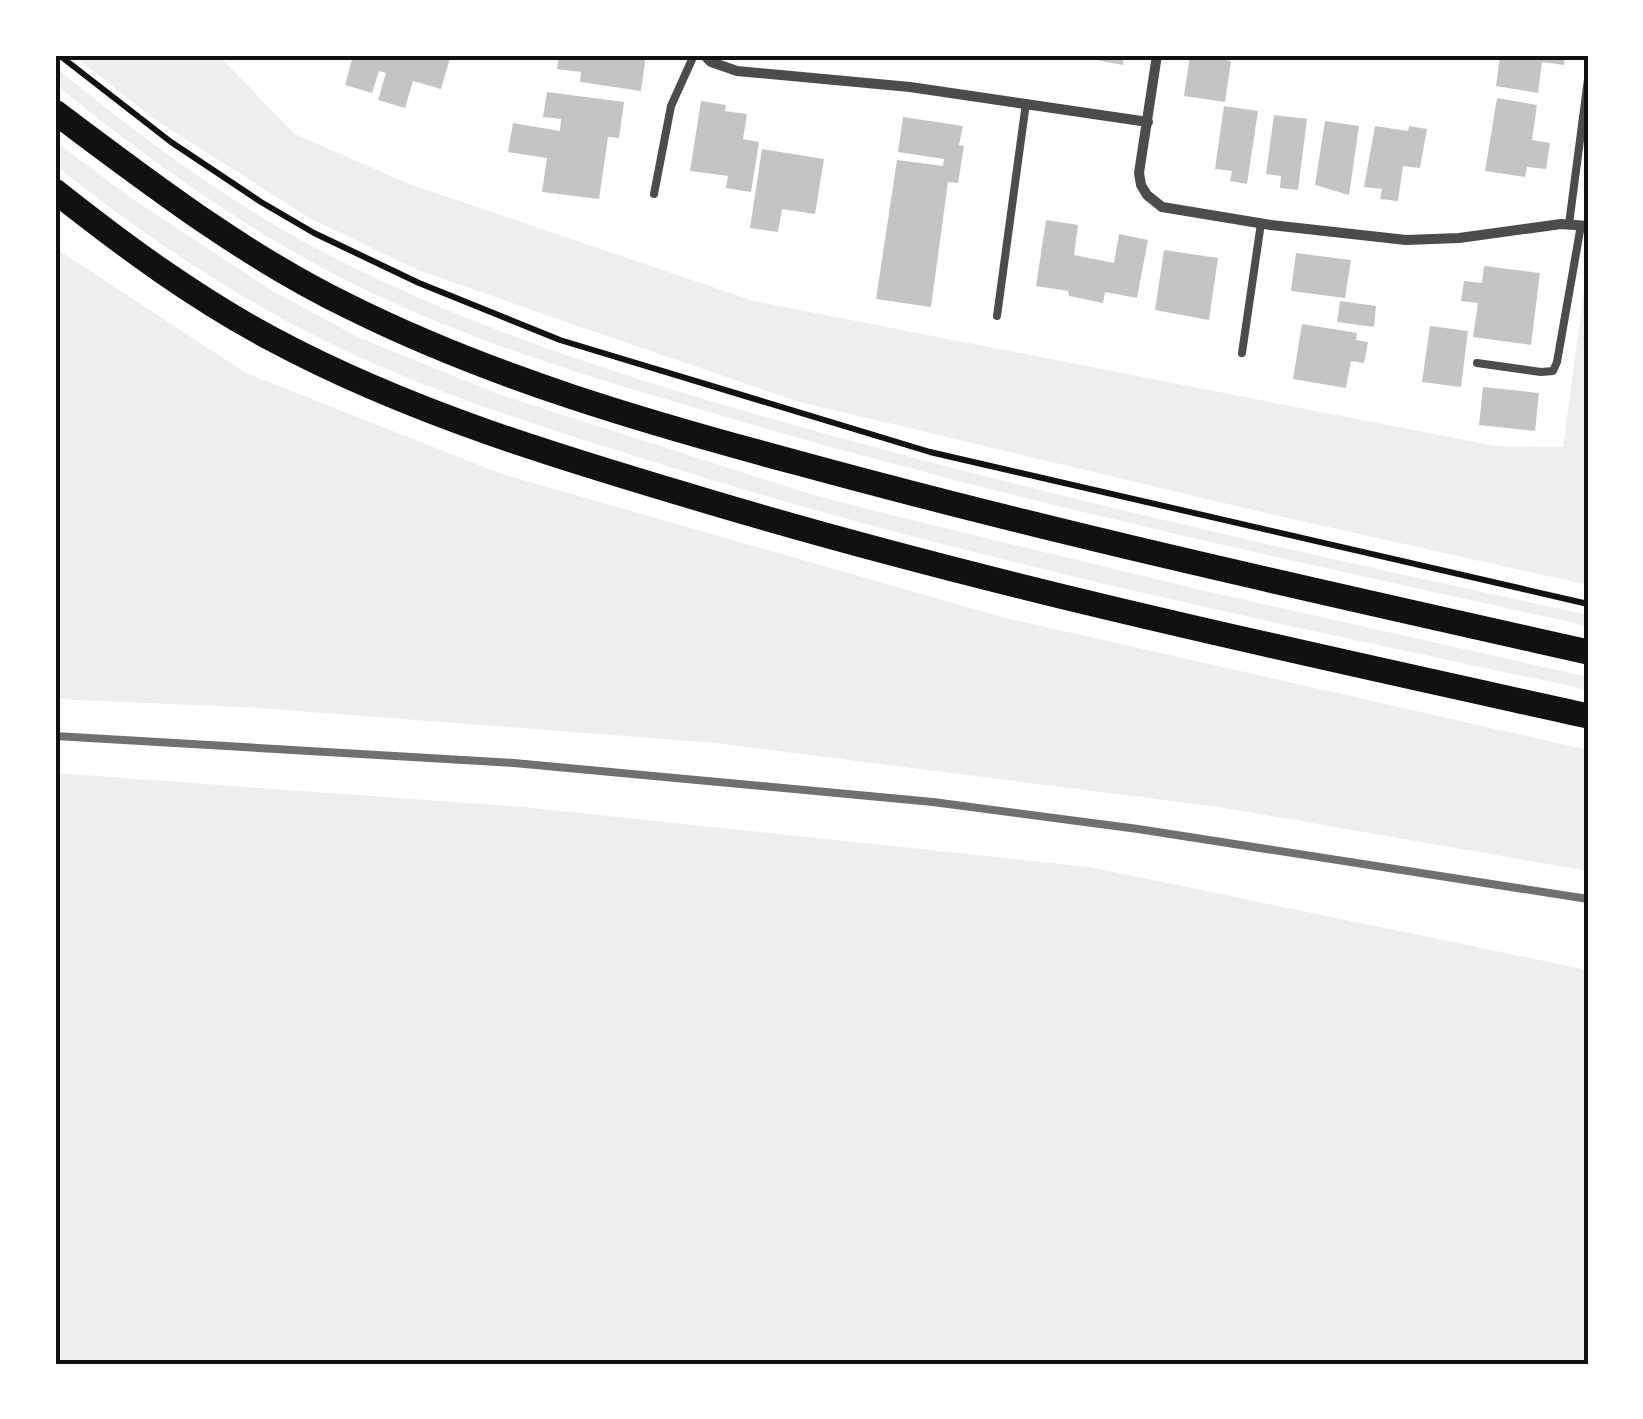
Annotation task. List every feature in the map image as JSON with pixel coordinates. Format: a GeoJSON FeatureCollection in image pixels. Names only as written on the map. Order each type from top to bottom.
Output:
{"type":"FeatureCollection","features":[{"type":"Feature","properties":{"kind":"main road"},"geometry":{"type":"LineString","coordinates":[[55,112],[181,207],[291,276],[389,326],[486,366],[733,445],[901,493],[1588,652]]}},
{"type":"Feature","properties":{"kind":"main road"},"geometry":{"type":"LineString","coordinates":[[55,191],[139,255],[270,338],[370,386],[467,425],[709,502],[966,573],[1588,716]]}},
{"type":"Feature","properties":{"kind":"street"},"geometry":{"type":"LineString","coordinates":[[704,55],[711,62],[737,71],[910,88],[1148,122]]}},
{"type":"Feature","properties":{"kind":"street"},"geometry":{"type":"LineString","coordinates":[[1157,55],[1139,172],[1141,186],[1155,204],[1261,223],[1406,240],[1579,225]]}},
{"type":"Feature","properties":{"kind":"lane"},"geometry":{"type":"LineString","coordinates":[[654,194],[672,106],[694,55]]}},
{"type":"Feature","properties":{"kind":"lane"},"geometry":{"type":"LineString","coordinates":[[1478,363],[1552,371],[1557,362],[1579,225],[1588,79]]}},
{"type":"Feature","properties":{"kind":"lane"},"geometry":{"type":"LineString","coordinates":[[996,316],[1026,103]]}},
{"type":"Feature","properties":{"kind":"lane"},"geometry":{"type":"LineString","coordinates":[[1242,353],[1261,223]]}},
{"type":"Feature","properties":{"kind":"path"},"geometry":{"type":"LineString","coordinates":[[59,55],[208,168],[314,233],[436,290],[560,340],[930,452],[1588,604]]}},
{"type":"Feature","properties":{"kind":"shaded area"},"geometry":{"type":"Polygon","coordinates":[[[73,55],[218,55],[295,134],[409,184],[754,301],[1495,446],[1563,447],[1588,260],[1588,585],[796,401],[549,316],[415,269],[308,217],[154,119],[73,55]]]}},
{"type":"Feature","properties":{"kind":"shaded area"},"geometry":{"type":"Polygon","coordinates":[[[55,67],[186,168],[255,213],[389,284],[517,337],[648,382],[940,465],[1309,554],[1588,615],[1588,626],[948,478],[636,390],[486,341],[342,278],[230,213],[55,84],[55,67]]]}},
{"type":"Feature","properties":{"kind":"shaded area"},"geometry":{"type":"Polygon","coordinates":[[[55,141],[131,198],[271,290],[358,337],[498,394],[807,493],[1205,591],[1588,677],[1588,690],[1126,589],[897,532],[670,467],[494,410],[365,360],[218,281],[55,165],[55,141]]]}},
{"type":"Feature","properties":{"kind":"shaded area"},"geometry":{"type":"Polygon","coordinates":[[[55,248],[246,373],[502,474],[1002,617],[1588,750],[1588,871],[1219,807],[715,743],[259,708],[55,699],[55,248]]]}},
{"type":"Feature","properties":{"kind":"shaded area"},"geometry":{"type":"Polygon","coordinates":[[[55,773],[524,807],[1090,867],[1588,970],[1588,1364],[55,1364],[55,773]]]}},
{"type":"Feature","properties":{"kind":"building"},"geometry":{"type":"Polygon","coordinates":[[[342,55],[451,55],[441,89],[413,81],[405,108],[378,100],[386,73],[379,71],[372,93],[345,85],[352,59],[342,55]]]}},
{"type":"Feature","properties":{"kind":"building"},"geometry":{"type":"Polygon","coordinates":[[[559,55],[646,55],[641,91],[580,82],[581,72],[557,69],[559,55]]]}},
{"type":"Feature","properties":{"kind":"building"},"geometry":{"type":"Polygon","coordinates":[[[1070,55],[1124,55],[1123,65],[1070,55]]]}},
{"type":"Feature","properties":{"kind":"building"},"geometry":{"type":"Polygon","coordinates":[[[1190,55],[1231,61],[1225,102],[1184,96],[1190,55]]]}},
{"type":"Feature","properties":{"kind":"building"},"geometry":{"type":"Polygon","coordinates":[[[1500,55],[1565,55],[1564,65],[1542,62],[1538,93],[1496,86],[1500,55]]]}},
{"type":"Feature","properties":{"kind":"building"},"geometry":{"type":"Polygon","coordinates":[[[547,92],[624,102],[619,138],[608,137],[599,199],[542,192],[547,158],[508,152],[513,123],[560,131],[561,119],[543,117],[547,92]]]}},
{"type":"Feature","properties":{"kind":"building"},"geometry":{"type":"Polygon","coordinates":[[[1497,98],[1537,105],[1532,140],[1550,143],[1546,169],[1527,167],[1525,177],[1485,171],[1497,98]]]}},
{"type":"Feature","properties":{"kind":"building"},"geometry":{"type":"Polygon","coordinates":[[[701,101],[726,105],[725,111],[747,114],[743,139],[759,142],[751,192],[726,188],[728,176],[690,171],[701,101]]]}},
{"type":"Feature","properties":{"kind":"building"},"geometry":{"type":"Polygon","coordinates":[[[1224,106],[1258,111],[1247,184],[1230,181],[1232,171],[1215,169],[1224,106]]]}},
{"type":"Feature","properties":{"kind":"building"},"geometry":{"type":"Polygon","coordinates":[[[1274,115],[1307,119],[1298,190],[1280,188],[1281,176],[1266,174],[1274,115]]]}},
{"type":"Feature","properties":{"kind":"building"},"geometry":{"type":"Polygon","coordinates":[[[903,117],[963,126],[958,183],[948,182],[931,307],[876,299],[897,160],[943,166],[944,159],[898,152],[903,117]]]}},
{"type":"Feature","properties":{"kind":"building"},"geometry":{"type":"Polygon","coordinates":[[[1325,121],[1359,126],[1349,195],[1315,185],[1325,121]]]}},
{"type":"Feature","properties":{"kind":"building"},"geometry":{"type":"Polygon","coordinates":[[[1375,126],[1408,131],[1409,126],[1427,129],[1420,168],[1403,166],[1398,201],[1380,199],[1382,189],[1364,187],[1375,126]]]}},
{"type":"Feature","properties":{"kind":"building"},"geometry":{"type":"Polygon","coordinates":[[[762,149],[824,159],[815,214],[782,209],[778,232],[750,228],[762,149]]]}},
{"type":"Feature","properties":{"kind":"building"},"geometry":{"type":"Polygon","coordinates":[[[1046,220],[1078,225],[1074,255],[1114,263],[1119,234],[1148,240],[1137,298],[1105,292],[1103,303],[1069,296],[1068,291],[1036,286],[1046,220]]]}},
{"type":"Feature","properties":{"kind":"building"},"geometry":{"type":"Polygon","coordinates":[[[1164,250],[1218,258],[1209,320],[1155,310],[1164,250]]]}},
{"type":"Feature","properties":{"kind":"building"},"geometry":{"type":"Polygon","coordinates":[[[1296,253],[1351,260],[1345,298],[1291,291],[1296,253]]]}},
{"type":"Feature","properties":{"kind":"building"},"geometry":{"type":"Polygon","coordinates":[[[1484,266],[1540,273],[1531,345],[1473,337],[1478,303],[1461,301],[1464,281],[1482,283],[1484,266]]]}},
{"type":"Feature","properties":{"kind":"building"},"geometry":{"type":"Polygon","coordinates":[[[1340,301],[1376,306],[1374,327],[1337,322],[1340,301]]]}},
{"type":"Feature","properties":{"kind":"building"},"geometry":{"type":"Polygon","coordinates":[[[1302,324],[1357,333],[1356,340],[1368,342],[1364,363],[1351,361],[1346,388],[1293,379],[1302,324]]]}},
{"type":"Feature","properties":{"kind":"building"},"geometry":{"type":"Polygon","coordinates":[[[1430,326],[1468,331],[1461,387],[1422,382],[1430,326]]]}},
{"type":"Feature","properties":{"kind":"building"},"geometry":{"type":"Polygon","coordinates":[[[1483,387],[1539,393],[1535,431],[1479,425],[1483,387]]]}},
{"type":"Feature","properties":{"kind":"railway"},"geometry":{"type":"LineString","coordinates":[[55,736],[514,763],[933,802],[1138,829],[1588,899]]}}]}
